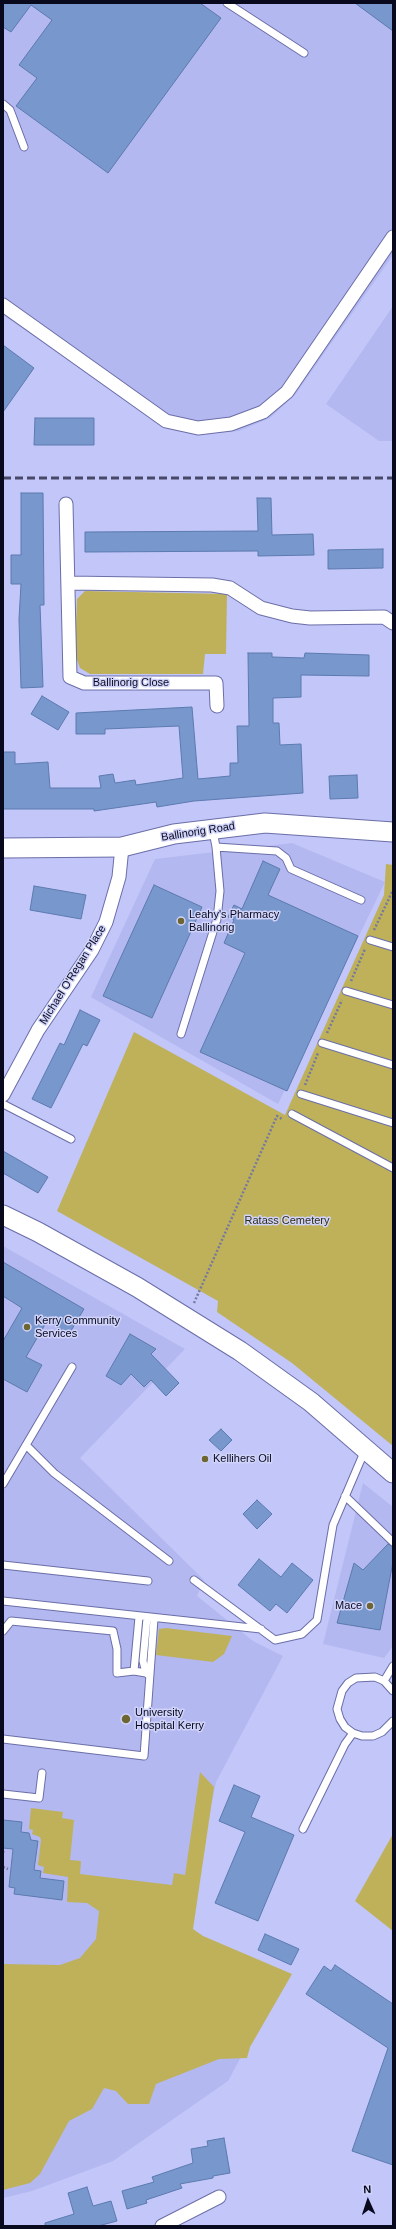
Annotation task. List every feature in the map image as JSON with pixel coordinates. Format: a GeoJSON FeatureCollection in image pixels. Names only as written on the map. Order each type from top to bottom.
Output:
{"type":"FeatureCollection","features":[{"type":"Feature","properties":{"kind":"main road","name":"Ballinorig Road"},"geometry":{"type":"LineString","coordinates":[[3,848],[122,847],[174,834],[213,828],[265,823],[393,832]]}},
{"type":"Feature","properties":{"kind":"main road"},"geometry":{"type":"LineString","coordinates":[[3,1207],[38,1232]]}},
{"type":"Feature","properties":{"kind":"main road"},"geometry":{"type":"LineString","coordinates":[[3,1215],[38,1232],[137,1287],[240,1351],[311,1402],[366,1448],[393,1473]]}},
{"type":"Feature","properties":{"kind":"street"},"geometry":{"type":"LineString","coordinates":[[3,305],[166,421],[198,428],[231,424],[262,412],[287,392],[393,237]]}},
{"type":"Feature","properties":{"kind":"street","name":"Ballinorig Close"},"geometry":{"type":"LineString","coordinates":[[66,504],[70,677],[84,683],[216,684],[217,706]]}},
{"type":"Feature","properties":{"kind":"street"},"geometry":{"type":"LineString","coordinates":[[68,583],[212,585],[230,588],[261,608],[292,616],[310,618],[384,617],[393,623]]}},
{"type":"Feature","properties":{"kind":"street","name":"Michael O'Regan Place"},"geometry":{"type":"LineString","coordinates":[[3,1095],[38,1030],[92,950],[106,922],[119,877],[122,847]]}},
{"type":"Feature","properties":{"kind":"street"},"geometry":{"type":"LineString","coordinates":[[162,2226],[219,2197]]}},
{"type":"Feature","properties":{"kind":"lane"},"geometry":{"type":"LineString","coordinates":[[227,3],[304,54]]}},
{"type":"Feature","properties":{"kind":"lane"},"geometry":{"type":"LineString","coordinates":[[3,104],[10,110],[24,148]]}},
{"type":"Feature","properties":{"kind":"lane"},"geometry":{"type":"LineString","coordinates":[[181,1034],[217,919],[220,891],[213,828]]}},
{"type":"Feature","properties":{"kind":"lane"},"geometry":{"type":"LineString","coordinates":[[216,847],[277,851],[286,858],[291,870],[361,900]]}},
{"type":"Feature","properties":{"kind":"lane"},"geometry":{"type":"LineString","coordinates":[[370,940],[393,947]]}},
{"type":"Feature","properties":{"kind":"lane"},"geometry":{"type":"LineString","coordinates":[[346,991],[393,1005]]}},
{"type":"Feature","properties":{"kind":"lane"},"geometry":{"type":"LineString","coordinates":[[322,1043],[393,1065]]}},
{"type":"Feature","properties":{"kind":"lane"},"geometry":{"type":"LineString","coordinates":[[301,1094],[393,1123]]}},
{"type":"Feature","properties":{"kind":"lane"},"geometry":{"type":"LineString","coordinates":[[3,1104],[70,1139]]}},
{"type":"Feature","properties":{"kind":"lane"},"geometry":{"type":"LineString","coordinates":[[292,1114],[393,1168]]}},
{"type":"Feature","properties":{"kind":"lane"},"geometry":{"type":"LineString","coordinates":[[3,1484],[72,1367]]}},
{"type":"Feature","properties":{"kind":"lane"},"geometry":{"type":"LineString","coordinates":[[26,1445],[54,1473],[169,1561]]}},
{"type":"Feature","properties":{"kind":"lane"},"geometry":{"type":"LineString","coordinates":[[194,1580],[275,1640],[302,1634],[316,1620],[333,1525],[366,1448]]}},
{"type":"Feature","properties":{"kind":"lane"},"geometry":{"type":"LineString","coordinates":[[345,1496],[393,1542]]}},
{"type":"Feature","properties":{"kind":"lane"},"geometry":{"type":"LineString","coordinates":[[3,1565],[148,1581]]}},
{"type":"Feature","properties":{"kind":"lane"},"geometry":{"type":"LineString","coordinates":[[3,1601],[154,1619],[261,1629]]}},
{"type":"Feature","properties":{"kind":"lane"},"geometry":{"type":"LineString","coordinates":[[134,1671],[143,1617]]}},
{"type":"Feature","properties":{"kind":"lane"},"geometry":{"type":"LineString","coordinates":[[143,1617],[143,1661],[148,1675]]}},
{"type":"Feature","properties":{"kind":"lane"},"geometry":{"type":"LineString","coordinates":[[3,1740],[144,1756],[148,1675],[154,1619]]}},
{"type":"Feature","properties":{"kind":"lane"},"geometry":{"type":"LineString","coordinates":[[3,1631],[11,1622],[113,1632],[117,1649],[116,1673],[134,1671],[148,1675]]}},
{"type":"Feature","properties":{"kind":"lane"},"geometry":{"type":"LineString","coordinates":[[384,1681],[393,1666]]}},
{"type":"Feature","properties":{"kind":"lane"},"geometry":{"type":"LineString","coordinates":[[393,1691],[384,1681],[365,1676],[356,1678],[342,1691],[338,1700],[339,1714],[345,1727],[353,1733],[362,1736],[373,1736],[382,1732],[393,1722]]}},
{"type":"Feature","properties":{"kind":"lane"},"geometry":{"type":"LineString","coordinates":[[303,1829],[345,1744],[353,1733]]}},
{"type":"Feature","properties":{"kind":"lane"},"geometry":{"type":"LineString","coordinates":[[3,1794],[39,1798],[42,1773]]}},
{"type":"Feature","properties":{"kind":"path"},"geometry":{"type":"LineString","coordinates":[[3,1867],[8,1869]]}},
{"type":"Feature","properties":{"kind":"shaded area"},"geometry":{"type":"Polygon","coordinates":[[[3,3],[393,3],[393,255],[295,395],[270,418],[239,431],[203,434],[167,427],[3,315],[3,3]]]}},
{"type":"Feature","properties":{"kind":"shaded area"},"geometry":{"type":"Polygon","coordinates":[[[393,306],[393,441],[379,441],[326,404],[393,306]]]}},
{"type":"Feature","properties":{"kind":"shaded area"},"geometry":{"type":"Polygon","coordinates":[[[292,843],[385,882],[278,1104],[91,997],[155,859],[292,843]]]}},
{"type":"Feature","properties":{"kind":"shaded area","name":"University Hospital Kerry"},"geometry":{"type":"Polygon","coordinates":[[[3,1246],[185,1349],[80,1458],[204,1580],[197,1596],[253,1641],[283,1656],[216,1782],[175,1976],[248,2044],[228,2081],[113,2161],[32,2191],[3,2198],[3,1246]]]}},
{"type":"Feature","properties":{"kind":"shaded area"},"geometry":{"type":"Polygon","coordinates":[[[363,1483],[393,1507],[393,1646],[384,1658],[323,1644],[363,1483]]]}},
{"type":"Feature","properties":{"kind":"green space"},"geometry":{"type":"Polygon","coordinates":[[[85,591],[227,594],[226,654],[205,654],[203,674],[90,674],[80,668],[75,654],[77,599],[85,591]]]}},
{"type":"Feature","properties":{"kind":"green space","name":"Ratass Cemetery"},"geometry":{"type":"Polygon","coordinates":[[[386,864],[393,865],[393,1446],[292,1363],[217,1312],[218,1301],[57,1211],[134,1032],[285,1115],[384,895],[386,864]]]}},
{"type":"Feature","properties":{"kind":"green space"},"geometry":{"type":"Polygon","coordinates":[[[166,1628],[232,1636],[224,1654],[213,1662],[156,1655],[159,1629],[166,1628]]]}},
{"type":"Feature","properties":{"kind":"green space"},"geometry":{"type":"Polygon","coordinates":[[[200,1772],[214,1787],[193,1929],[203,1936],[292,1974],[250,2047],[247,2058],[219,2059],[156,2084],[149,2104],[128,2104],[116,2091],[104,2088],[92,2109],[69,2121],[40,2174],[30,2183],[3,2190],[3,1964],[60,1965],[80,1958],[96,1939],[99,1911],[87,1903],[67,1902],[68,1877],[43,1873],[44,1867],[38,1865],[41,1840],[40,1837],[32,1834],[33,1830],[29,1829],[31,1808],[63,1812],[62,1818],[74,1820],[70,1860],[81,1861],[80,1874],[172,1885],[174,1873],[185,1875],[200,1772]]]}},
{"type":"Feature","properties":{"kind":"green space"},"geometry":{"type":"Polygon","coordinates":[[[393,1834],[393,1931],[355,1901],[393,1834]]]}},
{"type":"Feature","properties":{"kind":"building"},"geometry":{"type":"Polygon","coordinates":[[[3,3],[200,3],[221,18],[108,173],[16,106],[37,78],[19,65],[52,20],[31,5],[11,32],[3,27],[3,3]]]}},
{"type":"Feature","properties":{"kind":"building"},"geometry":{"type":"Polygon","coordinates":[[[355,3],[393,3],[393,31],[355,3]]]}},
{"type":"Feature","properties":{"kind":"building"},"geometry":{"type":"Polygon","coordinates":[[[3,345],[34,368],[3,412],[3,345]]]}},
{"type":"Feature","properties":{"kind":"building"},"geometry":{"type":"Polygon","coordinates":[[[35,418],[94,418],[94,445],[34,445],[35,418]]]}},
{"type":"Feature","properties":{"kind":"building"},"geometry":{"type":"Polygon","coordinates":[[[21,493],[43,493],[44,605],[40,605],[43,687],[21,688],[19,619],[21,584],[11,584],[11,555],[21,555],[21,493]]]}},
{"type":"Feature","properties":{"kind":"building"},"geometry":{"type":"Polygon","coordinates":[[[257,498],[271,498],[272,535],[313,534],[314,555],[258,556],[258,551],[85,552],[85,532],[258,531],[257,498]]]}},
{"type":"Feature","properties":{"kind":"building"},"geometry":{"type":"Polygon","coordinates":[[[383,549],[383,568],[328,569],[328,550],[383,549]]]}},
{"type":"Feature","properties":{"kind":"building"},"geometry":{"type":"Polygon","coordinates":[[[248,653],[272,653],[272,657],[304,658],[305,653],[369,655],[369,676],[301,675],[301,697],[273,698],[273,723],[279,723],[280,745],[301,744],[303,793],[194,801],[157,807],[156,802],[94,811],[94,809],[3,809],[3,752],[15,752],[15,764],[48,762],[50,788],[101,788],[99,776],[113,774],[115,783],[135,780],[136,785],[183,778],[179,726],[105,729],[105,734],[76,734],[76,713],[192,707],[198,779],[230,776],[230,763],[238,763],[237,726],[249,726],[248,653]]]}},
{"type":"Feature","properties":{"kind":"building"},"geometry":{"type":"Polygon","coordinates":[[[42,696],[69,712],[58,730],[31,714],[42,696]]]}},
{"type":"Feature","properties":{"kind":"building"},"geometry":{"type":"Polygon","coordinates":[[[357,775],[358,798],[330,799],[329,776],[357,775]]]}},
{"type":"Feature","properties":{"kind":"building"},"geometry":{"type":"Polygon","coordinates":[[[263,861],[280,869],[268,895],[358,936],[287,1091],[200,1052],[245,953],[224,943],[234,920],[228,917],[234,905],[242,909],[263,861]]]}},
{"type":"Feature","properties":{"kind":"building"},"geometry":{"type":"Polygon","coordinates":[[[154,885],[202,907],[152,1018],[103,996],[154,885]]]}},
{"type":"Feature","properties":{"kind":"building"},"geometry":{"type":"Polygon","coordinates":[[[34,886],[86,895],[81,919],[30,910],[34,886]]]}},
{"type":"Feature","properties":{"kind":"building"},"geometry":{"type":"Polygon","coordinates":[[[80,1010],[100,1020],[87,1046],[83,1044],[51,1108],[32,1099],[60,1043],[64,1045],[80,1010]]]}},
{"type":"Feature","properties":{"kind":"building"},"geometry":{"type":"Polygon","coordinates":[[[3,1151],[48,1177],[38,1193],[3,1173],[3,1151]]]}},
{"type":"Feature","properties":{"kind":"building","name":"Kerry Community Services"},"geometry":{"type":"Polygon","coordinates":[[[3,1262],[84,1309],[69,1334],[47,1321],[26,1357],[42,1365],[27,1392],[3,1379],[3,1341],[22,1308],[3,1296],[3,1262]]]}},
{"type":"Feature","properties":{"kind":"building"},"geometry":{"type":"Polygon","coordinates":[[[130,1334],[156,1349],[151,1354],[179,1383],[166,1396],[151,1380],[144,1387],[131,1374],[121,1385],[106,1376],[130,1334]]]}},
{"type":"Feature","properties":{"kind":"building"},"geometry":{"type":"Polygon","coordinates":[[[221,1429],[232,1440],[221,1451],[209,1440],[221,1429]]]}},
{"type":"Feature","properties":{"kind":"building"},"geometry":{"type":"Polygon","coordinates":[[[257,1500],[272,1514],[257,1529],[243,1514],[257,1500]]]}},
{"type":"Feature","properties":{"kind":"building"},"geometry":{"type":"Polygon","coordinates":[[[388,1544],[393,1547],[393,1562],[380,1630],[337,1623],[354,1563],[363,1570],[388,1544]]]}},
{"type":"Feature","properties":{"kind":"building"},"geometry":{"type":"Polygon","coordinates":[[[259,1559],[281,1577],[292,1563],[313,1580],[287,1613],[276,1604],[270,1611],[238,1585],[259,1559]]]}},
{"type":"Feature","properties":{"kind":"building"},"geometry":{"type":"Polygon","coordinates":[[[234,1785],[260,1796],[251,1817],[294,1835],[258,1921],[215,1903],[245,1832],[219,1821],[234,1785]]]}},
{"type":"Feature","properties":{"kind":"building"},"geometry":{"type":"Polygon","coordinates":[[[3,1820],[22,1822],[21,1832],[29,1833],[31,1840],[38,1841],[34,1870],[41,1871],[40,1878],[64,1881],[62,1900],[14,1894],[15,1888],[9,1887],[13,1849],[3,1848],[3,1820]]]}},
{"type":"Feature","properties":{"kind":"building"},"geometry":{"type":"Polygon","coordinates":[[[265,1934],[299,1949],[291,1965],[258,1950],[265,1934]]]}},
{"type":"Feature","properties":{"kind":"building"},"geometry":{"type":"Polygon","coordinates":[[[335,1965],[393,2004],[393,2165],[352,2151],[388,2048],[306,1994],[324,1966],[331,1971],[335,1965]]]}},
{"type":"Feature","properties":{"kind":"building"},"geometry":{"type":"Polygon","coordinates":[[[224,2138],[230,2173],[213,2176],[213,2178],[180,2184],[182,2188],[146,2200],[147,2203],[127,2209],[122,2191],[154,2182],[152,2177],[193,2163],[191,2149],[208,2146],[207,2141],[224,2138]]]}},
{"type":"Feature","properties":{"kind":"building"},"geometry":{"type":"Polygon","coordinates":[[[87,2187],[93,2206],[111,2201],[117,2221],[98,2226],[45,2226],[45,2223],[74,2214],[68,2193],[87,2187]]]}},
{"type":"Feature","properties":{"kind":"railway"},"geometry":{"type":"LineString","coordinates":[[3,478],[393,478]]}},
{"type":"Feature","properties":{"kind":"place","name":"Leahy's Pharmacy Ballinorig"},"geometry":{"type":"Point","coordinates":[181,921]}},
{"type":"Feature","properties":{"kind":"place","name":"Kerry Community Services"},"geometry":{"type":"Point","coordinates":[27,1327]}},
{"type":"Feature","properties":{"kind":"place","name":"Kellihers Oil"},"geometry":{"type":"Point","coordinates":[205,1459]}},
{"type":"Feature","properties":{"kind":"place","name":"Mace"},"geometry":{"type":"Point","coordinates":[370,1606]}},
{"type":"Feature","properties":{"kind":"place","name":"University Hospital Kerry"},"geometry":{"type":"Point","coordinates":[126,1719]}}]}
